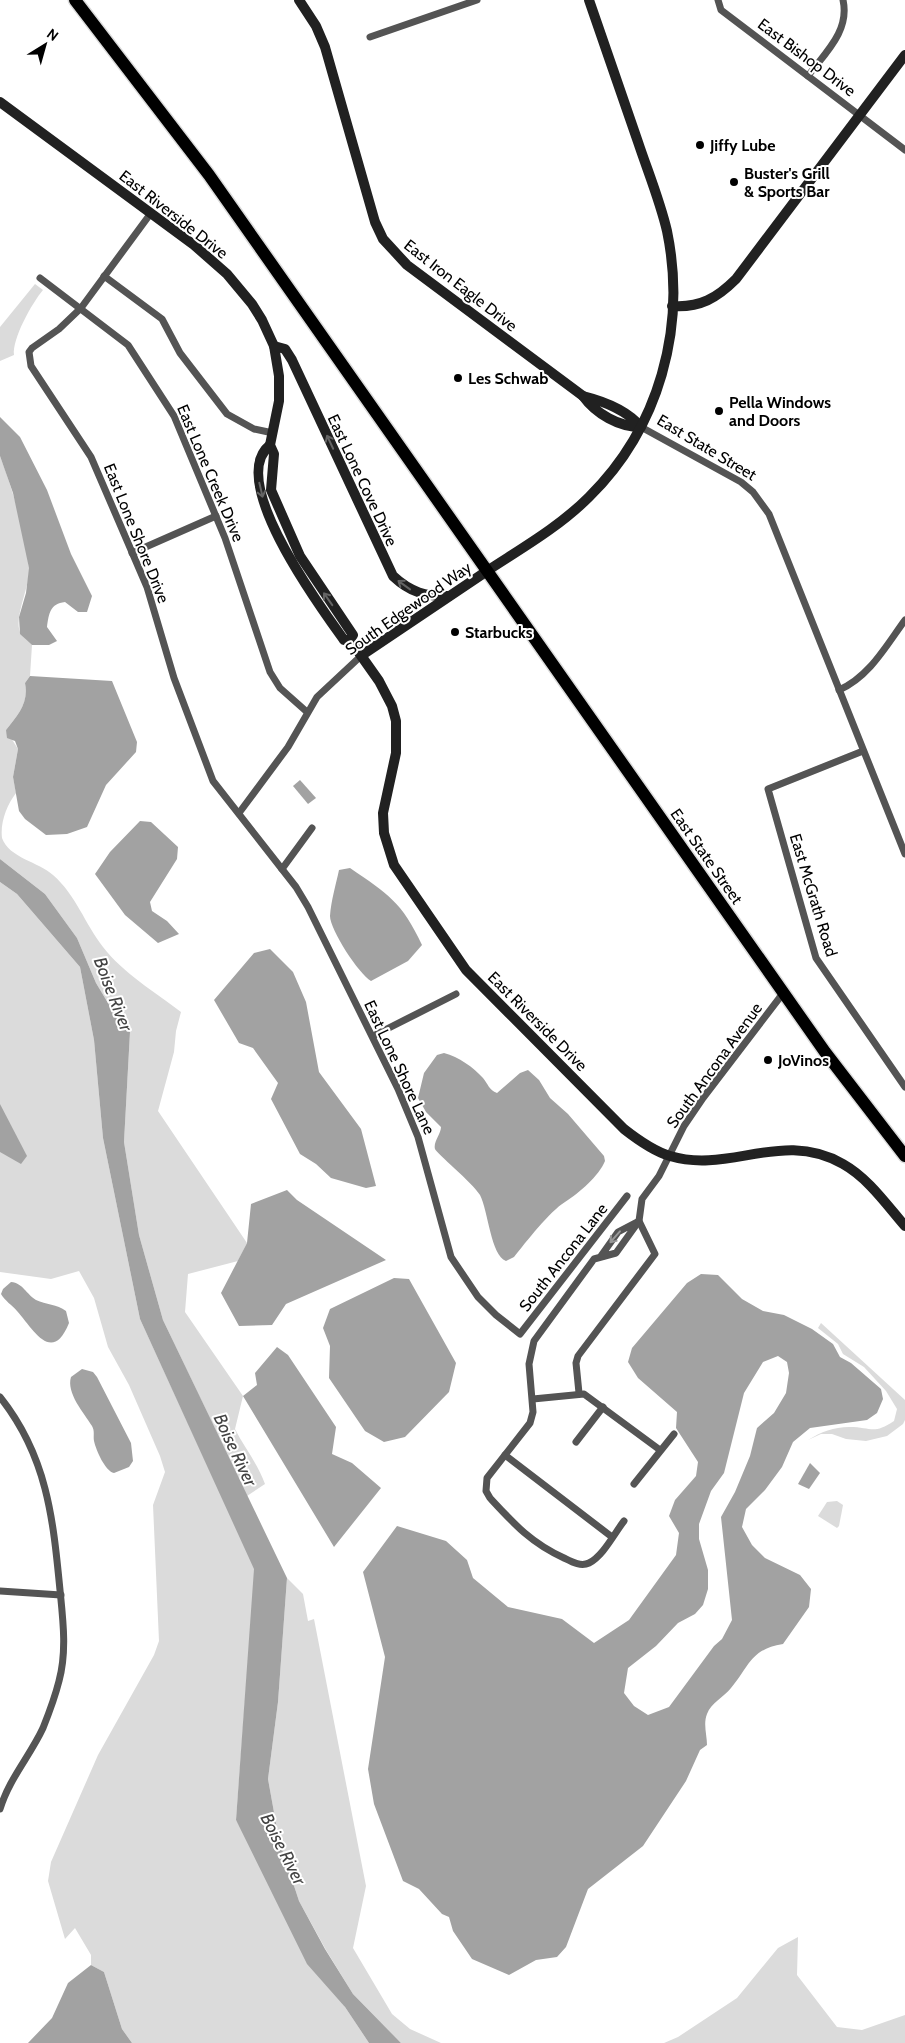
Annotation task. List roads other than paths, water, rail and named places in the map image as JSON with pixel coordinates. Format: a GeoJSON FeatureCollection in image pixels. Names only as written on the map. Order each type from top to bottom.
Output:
{"type":"FeatureCollection","features":[{"type":"Feature","properties":{"kind":"highway","name":"East State Street"},"geometry":{"type":"LineString","coordinates":[[75,0],[209,175],[853,1090],[905,1156]]}},
{"type":"Feature","properties":{"kind":"street","name":"East Iron Eagle Drive"},"geometry":{"type":"LineString","coordinates":[[299,0],[321,36],[375,222],[383,239],[407,265],[583,396],[598,399],[634,418],[641,427]]}},
{"type":"Feature","properties":{"kind":"street"},"geometry":{"type":"LineString","coordinates":[[370,37],[477,0]]}},
{"type":"Feature","properties":{"kind":"street"},"geometry":{"type":"LineString","coordinates":[[588,0],[664,220],[672,266],[672,306],[685,307],[710,301],[736,280],[905,55]]}},
{"type":"Feature","properties":{"kind":"street","name":"East Bishop Drive"},"geometry":{"type":"LineString","coordinates":[[718,0],[721,10],[905,150]]}},
{"type":"Feature","properties":{"kind":"street"},"geometry":{"type":"LineString","coordinates":[[808,76],[842,27],[845,10],[843,0]]}},
{"type":"Feature","properties":{"kind":"street","name":"East Riverside Drive"},"geometry":{"type":"LineString","coordinates":[[0,102],[205,254],[226,274],[252,304],[262,320],[274,346],[279,390],[270,445],[264,450],[259,464],[259,479],[264,501],[299,575],[344,640],[350,640],[362,655],[392,706],[396,721],[396,753],[382,813],[388,850],[401,878],[466,970],[624,1129],[648,1146],[670,1156],[710,1160],[779,1149],[799,1149],[816,1153],[841,1163],[862,1178],[905,1226]]}},
{"type":"Feature","properties":{"kind":"street"},"geometry":{"type":"LineString","coordinates":[[81,308],[151,213]]}},
{"type":"Feature","properties":{"kind":"street"},"geometry":{"type":"LineString","coordinates":[[104,276],[162,319],[180,353],[227,414],[254,430],[273,433]]}},
{"type":"Feature","properties":{"kind":"street","name":"East Lone Creek Drive"},"geometry":{"type":"LineString","coordinates":[[40,278],[121,338],[135,353],[174,416],[225,538],[270,672],[280,688],[307,712]]}},
{"type":"Feature","properties":{"kind":"street","name":"South Edgewood Way"},"geometry":{"type":"LineString","coordinates":[[239,813],[288,746],[317,697],[362,655],[553,528],[588,498],[618,463],[641,427],[661,382],[668,357],[672,306]]}},
{"type":"Feature","properties":{"kind":"street","name":"East Lone Shore Drive"},"geometry":{"type":"LineString","coordinates":[[81,308],[67,322],[36,344],[29,352],[31,366],[91,457],[147,587],[174,678],[213,781],[239,813]]}},
{"type":"Feature","properties":{"kind":"street","name":"East Lone Cove Drive"},"geometry":{"type":"LineString","coordinates":[[274,346],[285,349],[292,360],[393,576],[406,588],[422,594],[450,596]]}},
{"type":"Feature","properties":{"kind":"street","name":"East State Street"},"geometry":{"type":"LineString","coordinates":[[641,427],[741,482],[761,502],[769,514],[905,854]]}},
{"type":"Feature","properties":{"kind":"street"},"geometry":{"type":"LineString","coordinates":[[132,552],[216,516]]}},
{"type":"Feature","properties":{"kind":"street"},"geometry":{"type":"LineString","coordinates":[[839,690],[850,685],[865,673],[905,620]]}},
{"type":"Feature","properties":{"kind":"street","name":"East McGrath Road"},"geometry":{"type":"LineString","coordinates":[[863,751],[768,789],[816,958],[905,1088]]}},
{"type":"Feature","properties":{"kind":"street","name":"East Lone Shore Lane"},"geometry":{"type":"LineString","coordinates":[[239,813],[282,869],[308,907],[373,1036],[418,1137],[451,1257],[478,1298],[520,1334]]}},
{"type":"Feature","properties":{"kind":"street"},"geometry":{"type":"LineString","coordinates":[[282,869],[312,828]]}},
{"type":"Feature","properties":{"kind":"street","name":"South Ancona Avenue"},"geometry":{"type":"LineString","coordinates":[[639,1221],[642,1200],[670,1156],[684,1126],[703,1098],[784,992]]}},
{"type":"Feature","properties":{"kind":"street"},"geometry":{"type":"LineString","coordinates":[[373,1036],[456,994]]}},
{"type":"Feature","properties":{"kind":"street","name":"South Ancona Lane"},"geometry":{"type":"LineString","coordinates":[[520,1334],[627,1196]]}},
{"type":"Feature","properties":{"kind":"street"},"geometry":{"type":"LineString","coordinates":[[601,1256],[618,1232],[639,1221]]}},
{"type":"Feature","properties":{"kind":"street"},"geometry":{"type":"LineString","coordinates":[[624,1521],[595,1559],[584,1565],[575,1563],[535,1544],[512,1522],[486,1491],[488,1478],[530,1423],[533,1400],[529,1364],[534,1341],[594,1259],[616,1253],[639,1221]]}},
{"type":"Feature","properties":{"kind":"street"},"geometry":{"type":"LineString","coordinates":[[580,1393],[576,1363],[578,1356],[655,1254],[639,1221]]}},
{"type":"Feature","properties":{"kind":"street"},"geometry":{"type":"LineString","coordinates":[[533,1400],[580,1393],[588,1395],[660,1450]]}},
{"type":"Feature","properties":{"kind":"street"},"geometry":{"type":"LineString","coordinates":[[0,1397],[23,1430],[54,1520],[64,1638],[59,1681],[42,1728],[15,1774],[0,1809]]}},
{"type":"Feature","properties":{"kind":"street"},"geometry":{"type":"LineString","coordinates":[[576,1442],[603,1407]]}},
{"type":"Feature","properties":{"kind":"street"},"geometry":{"type":"LineString","coordinates":[[634,1484],[674,1434]]}},
{"type":"Feature","properties":{"kind":"street"},"geometry":{"type":"LineString","coordinates":[[505,1455],[612,1537]]}},
{"type":"Feature","properties":{"kind":"street"},"geometry":{"type":"LineString","coordinates":[[0,1591],[61,1595]]}},
{"type":"Feature","properties":{"kind":"place","name":"Jiffy Lube"},"geometry":{"type":"Point","coordinates":[700,145]}},
{"type":"Feature","properties":{"kind":"place","name":"Buster's Grill & Sports Bar"},"geometry":{"type":"Point","coordinates":[734,182]}},
{"type":"Feature","properties":{"kind":"place","name":"Les Schwab"},"geometry":{"type":"Point","coordinates":[458,378]}},
{"type":"Feature","properties":{"kind":"place","name":"Pella Windows and Doors"},"geometry":{"type":"Point","coordinates":[719,411]}},
{"type":"Feature","properties":{"kind":"place","name":"Starbucks"},"geometry":{"type":"Point","coordinates":[455,632]}},
{"type":"Feature","properties":{"kind":"place","name":"JoVinos"},"geometry":{"type":"Point","coordinates":[768,1060]}},
{"type":"Feature","properties":{"kind":"water label","name":"Boise River"},"geometry":{"type":"Point","coordinates":[113,994]}},
{"type":"Feature","properties":{"kind":"water label","name":"Boise River"},"geometry":{"type":"Point","coordinates":[235,1450]}},
{"type":"Feature","properties":{"kind":"water label","name":"Boise River"},"geometry":{"type":"Point","coordinates":[283,1849]}}]}
